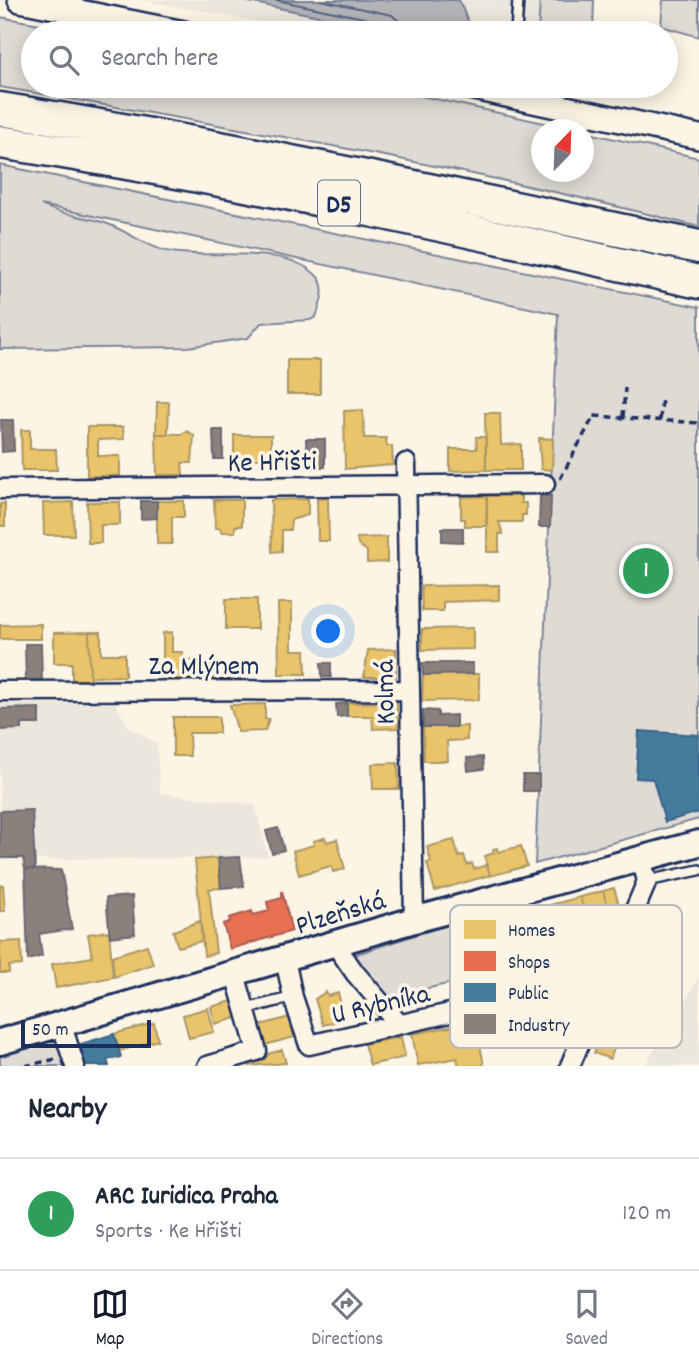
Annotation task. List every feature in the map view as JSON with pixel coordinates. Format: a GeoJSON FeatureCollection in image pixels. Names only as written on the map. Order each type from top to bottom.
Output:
{"type":"FeatureCollection","features":[{"type":"Feature","properties":{"kind":"highway","name":"D5"},"geometry":{"type":"LineString","coordinates":[[0,109],[250,153],[468,196],[699,247]]}},
{"type":"Feature","properties":{"kind":"highway","name":"D5"},"geometry":{"type":"LineString","coordinates":[[0,142],[212,178],[462,227],[699,282]]}},
{"type":"Feature","properties":{"kind":"main road","name":"Plzeňská"},"geometry":{"type":"LineString","coordinates":[[467,905],[502,895],[644,869],[699,843]]}},
{"type":"Feature","properties":{"kind":"main road","name":"Plzeňská"},"geometry":{"type":"LineString","coordinates":[[0,1042],[450,910]]}},
{"type":"Feature","properties":{"kind":"street"},"geometry":{"type":"LineString","coordinates":[[20,0],[124,21]]}},
{"type":"Feature","properties":{"kind":"street"},"geometry":{"type":"LineString","coordinates":[[540,98],[699,137]]}},
{"type":"Feature","properties":{"kind":"street","name":"Kolmá"},"geometry":{"type":"LineString","coordinates":[[406,463],[414,920]]}},
{"type":"Feature","properties":{"kind":"street","name":"Ke Hřišti"},"geometry":{"type":"LineString","coordinates":[[0,489],[545,484]]}},
{"type":"Feature","properties":{"kind":"street","name":"Za Mlýnem"},"geometry":{"type":"LineString","coordinates":[[0,691],[409,690]]}},
{"type":"Feature","properties":{"kind":"street"},"geometry":{"type":"LineString","coordinates":[[630,905],[644,869]]}},
{"type":"Feature","properties":{"kind":"street","name":"U Rybníka"},"geometry":{"type":"LineString","coordinates":[[499,905],[502,895]]}},
{"type":"Feature","properties":{"kind":"street"},"geometry":{"type":"LineString","coordinates":[[335,944],[355,973],[399,1024]]}},
{"type":"Feature","properties":{"kind":"street","name":"U Rybníka"},"geometry":{"type":"LineString","coordinates":[[285,959],[293,997],[309,1045],[450,1013]]}},
{"type":"Feature","properties":{"kind":"street"},"geometry":{"type":"LineString","coordinates":[[207,1066],[257,1051],[235,974]]}},
{"type":"Feature","properties":{"kind":"street"},"geometry":{"type":"LineString","coordinates":[[61,1023],[73,1061]]}},
{"type":"Feature","properties":{"kind":"street"},"geometry":{"type":"LineString","coordinates":[[570,1066],[577,1048]]}},
{"type":"Feature","properties":{"kind":"lane"},"geometry":{"type":"LineString","coordinates":[[517,21],[518,0]]}},
{"type":"Feature","properties":{"kind":"lane"},"geometry":{"type":"LineString","coordinates":[[644,869],[699,870]]}},
{"type":"Feature","properties":{"kind":"lane"},"geometry":{"type":"LineString","coordinates":[[246,1009],[293,997]]}},
{"type":"Feature","properties":{"kind":"path"},"geometry":{"type":"LineString","coordinates":[[623,417],[625,388]]}},
{"type":"Feature","properties":{"kind":"path"},"geometry":{"type":"LineString","coordinates":[[660,420],[662,397]]}},
{"type":"Feature","properties":{"kind":"path"},"geometry":{"type":"LineString","coordinates":[[545,484],[563,477],[594,416],[699,422]]}},
{"type":"Feature","properties":{"kind":"path"},"geometry":{"type":"LineString","coordinates":[[25,1066],[73,1061]]}},
{"type":"Feature","properties":{"kind":"shaded area"},"geometry":{"type":"Polygon","coordinates":[[[142,0],[539,0],[538,21],[255,21],[142,0]]]}},
{"type":"Feature","properties":{"kind":"shaded area"},"geometry":{"type":"Polygon","coordinates":[[[540,0],[594,0],[593,21],[539,21],[540,0]]]}},
{"type":"Feature","properties":{"kind":"shaded area"},"geometry":{"type":"Polygon","coordinates":[[[663,0],[699,0],[699,37],[678,31],[678,21],[661,21],[663,0]]]}},
{"type":"Feature","properties":{"kind":"shaded area"},"geometry":{"type":"Polygon","coordinates":[[[0,17],[23,21],[21,91],[0,87],[0,17]]]}},
{"type":"Feature","properties":{"kind":"shaded area"},"geometry":{"type":"Polygon","coordinates":[[[63,98],[430,98],[531,120],[531,182],[594,182],[594,134],[699,158],[699,227],[526,185],[63,98]]]}},
{"type":"Feature","properties":{"kind":"shaded area"},"geometry":{"type":"Polygon","coordinates":[[[0,165],[699,307],[699,819],[535,864],[558,314],[41,205],[108,224],[166,251],[286,259],[317,276],[323,291],[321,301],[316,317],[310,320],[261,323],[248,338],[188,347],[0,349],[0,165]]]}},
{"type":"Feature","properties":{"kind":"shaded area"},"geometry":{"type":"Polygon","coordinates":[[[115,703],[128,726],[157,744],[160,793],[255,805],[268,857],[0,860],[0,704],[115,703]]]}},
{"type":"Feature","properties":{"kind":"shaded area"},"geometry":{"type":"Polygon","coordinates":[[[450,924],[450,983],[389,997],[362,975],[354,955],[450,924]]]}},
{"type":"Feature","properties":{"kind":"shaded area"},"geometry":{"type":"Polygon","coordinates":[[[699,977],[699,1066],[646,1066],[655,1048],[682,1048],[682,1005],[699,977]]]}},
{"type":"Feature","properties":{"kind":"shaded area"},"geometry":{"type":"Polygon","coordinates":[[[58,1037],[66,1066],[0,1066],[0,1054],[58,1037]]]}},
{"type":"Feature","properties":{"kind":"water"},"geometry":{"type":"Polygon","coordinates":[[[239,0],[459,0],[468,21],[343,21],[239,0]]]}},
{"type":"Feature","properties":{"kind":"building: Homes"},"geometry":{"type":"Polygon","coordinates":[[[287,360],[320,360],[320,394],[287,394],[287,360]]]}},
{"type":"Feature","properties":{"kind":"building: Homes"},"geometry":{"type":"Polygon","coordinates":[[[157,402],[169,402],[168,434],[156,434],[157,402]]]}},
{"type":"Feature","properties":{"kind":"building: Homes"},"geometry":{"type":"Polygon","coordinates":[[[363,410],[364,438],[386,438],[387,446],[392,446],[393,465],[345,469],[344,411],[363,410]]]}},
{"type":"Feature","properties":{"kind":"building: Homes"},"geometry":{"type":"Polygon","coordinates":[[[485,413],[500,413],[501,445],[521,444],[521,470],[486,470],[485,413]]]}},
{"type":"Feature","properties":{"kind":"building: Homes"},"geometry":{"type":"Polygon","coordinates":[[[87,427],[123,427],[124,439],[98,440],[98,456],[120,456],[120,476],[87,476],[87,427]]]}},
{"type":"Feature","properties":{"kind":"building: Homes"},"geometry":{"type":"Polygon","coordinates":[[[21,430],[30,430],[30,449],[56,449],[57,470],[22,470],[21,430]]]}},
{"type":"Feature","properties":{"kind":"building: Homes"},"geometry":{"type":"Polygon","coordinates":[[[186,431],[194,435],[192,463],[182,463],[183,475],[157,475],[156,434],[182,434],[186,431]]]}},
{"type":"Feature","properties":{"kind":"building: Homes"},"geometry":{"type":"Polygon","coordinates":[[[234,435],[271,435],[271,459],[234,459],[234,435]]]}},
{"type":"Feature","properties":{"kind":"building: Homes"},"geometry":{"type":"Polygon","coordinates":[[[476,437],[486,437],[486,470],[450,471],[450,449],[477,449],[476,437]]]}},
{"type":"Feature","properties":{"kind":"building: Homes"},"geometry":{"type":"Polygon","coordinates":[[[539,438],[553,439],[552,470],[541,469],[539,438]]]}},
{"type":"Feature","properties":{"kind":"building: Homes"},"geometry":{"type":"Polygon","coordinates":[[[487,496],[521,496],[521,503],[526,503],[526,515],[522,515],[522,522],[499,522],[503,534],[499,534],[499,552],[487,552],[487,496]]]}},
{"type":"Feature","properties":{"kind":"building: Homes"},"geometry":{"type":"Polygon","coordinates":[[[487,496],[486,526],[465,526],[465,519],[461,519],[461,497],[487,496]]]}},
{"type":"Feature","properties":{"kind":"building: Homes"},"geometry":{"type":"Polygon","coordinates":[[[328,498],[329,541],[318,541],[317,499],[328,498]]]}},
{"type":"Feature","properties":{"kind":"building: Homes"},"geometry":{"type":"Polygon","coordinates":[[[308,499],[308,515],[291,520],[290,530],[282,530],[282,551],[272,552],[271,500],[308,499]]]}},
{"type":"Feature","properties":{"kind":"building: Homes"},"geometry":{"type":"Polygon","coordinates":[[[214,500],[242,500],[242,526],[235,526],[235,532],[221,532],[220,528],[215,528],[214,500]]]}},
{"type":"Feature","properties":{"kind":"building: Homes"},"geometry":{"type":"Polygon","coordinates":[[[157,501],[184,501],[184,517],[172,517],[172,544],[157,544],[157,501]]]}},
{"type":"Feature","properties":{"kind":"building: Homes"},"geometry":{"type":"Polygon","coordinates":[[[73,502],[74,535],[44,535],[43,503],[73,502]]]}},
{"type":"Feature","properties":{"kind":"building: Homes"},"geometry":{"type":"Polygon","coordinates":[[[87,502],[120,502],[120,525],[101,525],[101,543],[88,543],[87,502]]]}},
{"type":"Feature","properties":{"kind":"building: Homes"},"geometry":{"type":"Polygon","coordinates":[[[5,503],[5,526],[0,526],[0,504],[5,503]]]}},
{"type":"Feature","properties":{"kind":"building: Homes"},"geometry":{"type":"Polygon","coordinates":[[[387,537],[387,562],[367,563],[367,551],[358,545],[357,538],[387,537]]]}},
{"type":"Feature","properties":{"kind":"building: Homes"},"geometry":{"type":"Polygon","coordinates":[[[499,585],[499,600],[443,602],[443,611],[422,611],[421,586],[499,585]]]}},
{"type":"Feature","properties":{"kind":"building: Homes"},"geometry":{"type":"Polygon","coordinates":[[[226,599],[257,599],[257,629],[226,629],[226,599]]]}},
{"type":"Feature","properties":{"kind":"building: Homes"},"geometry":{"type":"Polygon","coordinates":[[[278,603],[292,603],[292,650],[305,650],[306,674],[279,674],[278,603]]]}},
{"type":"Feature","properties":{"kind":"building: Homes"},"geometry":{"type":"Polygon","coordinates":[[[41,624],[41,639],[0,639],[0,625],[41,624]]]}},
{"type":"Feature","properties":{"kind":"building: Homes"},"geometry":{"type":"Polygon","coordinates":[[[473,628],[473,649],[422,650],[422,629],[473,628]]]}},
{"type":"Feature","properties":{"kind":"building: Homes"},"geometry":{"type":"Polygon","coordinates":[[[89,632],[90,680],[72,681],[72,663],[54,663],[54,633],[89,632]]]}},
{"type":"Feature","properties":{"kind":"building: Homes"},"geometry":{"type":"Polygon","coordinates":[[[89,632],[101,632],[101,654],[125,654],[125,676],[90,677],[89,632]]]}},
{"type":"Feature","properties":{"kind":"building: Homes"},"geometry":{"type":"Polygon","coordinates":[[[172,632],[172,652],[183,652],[183,660],[192,660],[193,665],[213,666],[213,679],[163,680],[163,633],[172,632]]]}},
{"type":"Feature","properties":{"kind":"building: Homes"},"geometry":{"type":"Polygon","coordinates":[[[396,649],[396,677],[364,677],[368,650],[396,649]]]}},
{"type":"Feature","properties":{"kind":"building: Homes"},"geometry":{"type":"Polygon","coordinates":[[[479,674],[479,700],[422,701],[423,675],[479,674]]]}},
{"type":"Feature","properties":{"kind":"building: Homes"},"geometry":{"type":"Polygon","coordinates":[[[397,702],[398,728],[373,729],[372,716],[347,716],[347,703],[397,702]]]}},
{"type":"Feature","properties":{"kind":"building: Homes"},"geometry":{"type":"Polygon","coordinates":[[[265,704],[265,719],[269,719],[265,731],[238,732],[230,705],[265,704]]]}},
{"type":"Feature","properties":{"kind":"building: Homes"},"geometry":{"type":"Polygon","coordinates":[[[173,717],[219,717],[219,733],[189,733],[190,756],[173,756],[173,717]]]}},
{"type":"Feature","properties":{"kind":"building: Homes"},"geometry":{"type":"Polygon","coordinates":[[[467,726],[467,740],[447,741],[448,761],[424,761],[423,727],[467,726]]]}},
{"type":"Feature","properties":{"kind":"building: Homes"},"geometry":{"type":"Polygon","coordinates":[[[398,763],[399,789],[373,789],[372,764],[398,763]]]}},
{"type":"Feature","properties":{"kind":"building: Homes"},"geometry":{"type":"Polygon","coordinates":[[[325,838],[327,842],[337,839],[345,869],[333,872],[331,866],[299,875],[293,851],[314,845],[313,841],[325,838]]]}},
{"type":"Feature","properties":{"kind":"building: Homes"},"geometry":{"type":"Polygon","coordinates":[[[454,840],[459,857],[464,855],[467,865],[472,863],[474,869],[487,865],[490,875],[435,891],[427,863],[431,862],[427,847],[454,840]]]}},
{"type":"Feature","properties":{"kind":"building: Homes"},"geometry":{"type":"Polygon","coordinates":[[[521,846],[527,866],[490,876],[485,856],[494,853],[493,849],[497,848],[498,852],[521,846]]]}},
{"type":"Feature","properties":{"kind":"building: Homes"},"geometry":{"type":"Polygon","coordinates":[[[218,858],[221,888],[209,889],[216,953],[204,956],[195,860],[218,858]]]}},
{"type":"Feature","properties":{"kind":"building: Homes"},"geometry":{"type":"Polygon","coordinates":[[[0,885],[3,885],[5,911],[0,911],[0,885]]]}},
{"type":"Feature","properties":{"kind":"building: Homes"},"geometry":{"type":"Polygon","coordinates":[[[614,888],[619,905],[607,905],[603,891],[614,888]]]}},
{"type":"Feature","properties":{"kind":"building: Homes"},"geometry":{"type":"Polygon","coordinates":[[[603,891],[607,905],[582,905],[580,897],[603,891]]]}},
{"type":"Feature","properties":{"kind":"building: Homes"},"geometry":{"type":"Polygon","coordinates":[[[580,897],[582,905],[550,905],[580,897]]]}},
{"type":"Feature","properties":{"kind":"building: Homes"},"geometry":{"type":"Polygon","coordinates":[[[200,921],[202,941],[178,947],[173,931],[200,921]]]}},
{"type":"Feature","properties":{"kind":"building: Homes"},"geometry":{"type":"Polygon","coordinates":[[[109,931],[113,977],[56,988],[52,964],[92,957],[88,934],[109,931]]]}},
{"type":"Feature","properties":{"kind":"building: Homes"},"geometry":{"type":"Polygon","coordinates":[[[21,941],[22,965],[9,966],[9,973],[0,973],[0,942],[21,941]]]}},
{"type":"Feature","properties":{"kind":"building: Homes"},"geometry":{"type":"Polygon","coordinates":[[[147,945],[153,964],[114,977],[112,956],[147,945]]]}},
{"type":"Feature","properties":{"kind":"building: Homes"},"geometry":{"type":"Polygon","coordinates":[[[326,992],[328,996],[338,993],[345,1019],[323,1025],[315,999],[326,992]]]}},
{"type":"Feature","properties":{"kind":"building: Homes"},"geometry":{"type":"Polygon","coordinates":[[[236,1000],[240,1017],[215,1024],[211,1007],[236,1000]]]}},
{"type":"Feature","properties":{"kind":"building: Homes"},"geometry":{"type":"Polygon","coordinates":[[[208,1008],[214,1032],[189,1038],[183,1015],[208,1008]]]}},
{"type":"Feature","properties":{"kind":"building: Homes"},"geometry":{"type":"Polygon","coordinates":[[[289,1017],[294,1037],[261,1046],[255,1027],[289,1017]]]}},
{"type":"Feature","properties":{"kind":"building: Homes"},"geometry":{"type":"Polygon","coordinates":[[[154,1023],[158,1040],[119,1051],[114,1034],[154,1023]]]}},
{"type":"Feature","properties":{"kind":"building: Homes"},"geometry":{"type":"Polygon","coordinates":[[[450,1027],[450,1048],[481,1048],[484,1066],[459,1066],[457,1058],[418,1065],[412,1034],[450,1027]]]}},
{"type":"Feature","properties":{"kind":"building: Homes"},"geometry":{"type":"Polygon","coordinates":[[[401,1037],[405,1057],[370,1065],[364,1044],[401,1037]]]}},
{"type":"Feature","properties":{"kind":"building: Homes"},"geometry":{"type":"Polygon","coordinates":[[[596,1048],[614,1049],[610,1059],[594,1053],[596,1048]]]}},
{"type":"Feature","properties":{"kind":"building: Homes"},"geometry":{"type":"Polygon","coordinates":[[[282,1050],[286,1063],[249,1066],[247,1060],[282,1050]]]}},
{"type":"Feature","properties":{"kind":"building: Shops"},"geometry":{"type":"Polygon","coordinates":[[[282,891],[292,931],[230,949],[223,924],[230,922],[229,918],[252,911],[253,915],[269,911],[267,902],[282,898],[282,891]]]}},
{"type":"Feature","properties":{"kind":"building: Public"},"geometry":{"type":"Polygon","coordinates":[[[639,731],[699,735],[699,812],[665,822],[653,779],[636,778],[639,731]]]}},
{"type":"Feature","properties":{"kind":"building: Public"},"geometry":{"type":"Polygon","coordinates":[[[114,1034],[121,1057],[107,1060],[109,1066],[84,1066],[78,1045],[114,1034]]]}},
{"type":"Feature","properties":{"kind":"building: Industry"},"geometry":{"type":"Polygon","coordinates":[[[1,420],[13,420],[14,451],[2,452],[1,420]]]}},
{"type":"Feature","properties":{"kind":"building: Industry"},"geometry":{"type":"Polygon","coordinates":[[[213,430],[223,430],[223,459],[214,459],[213,430]]]}},
{"type":"Feature","properties":{"kind":"building: Industry"},"geometry":{"type":"Polygon","coordinates":[[[306,439],[325,439],[325,467],[307,467],[306,439]]]}},
{"type":"Feature","properties":{"kind":"building: Industry"},"geometry":{"type":"Polygon","coordinates":[[[540,496],[551,496],[550,527],[539,527],[540,496]]]}},
{"type":"Feature","properties":{"kind":"building: Industry"},"geometry":{"type":"Polygon","coordinates":[[[141,501],[157,501],[157,518],[141,519],[141,501]]]}},
{"type":"Feature","properties":{"kind":"building: Industry"},"geometry":{"type":"Polygon","coordinates":[[[442,528],[463,528],[463,542],[442,541],[442,528]]]}},
{"type":"Feature","properties":{"kind":"building: Industry"},"geometry":{"type":"Polygon","coordinates":[[[25,644],[41,644],[42,681],[26,681],[25,644]]]}},
{"type":"Feature","properties":{"kind":"building: Industry"},"geometry":{"type":"Polygon","coordinates":[[[321,663],[331,663],[331,677],[322,677],[321,663]]]}},
{"type":"Feature","properties":{"kind":"building: Industry"},"geometry":{"type":"Polygon","coordinates":[[[422,663],[473,663],[473,674],[423,675],[422,663]]]}},
{"type":"Feature","properties":{"kind":"building: Industry"},"geometry":{"type":"Polygon","coordinates":[[[347,703],[347,716],[337,717],[336,704],[347,703]]]}},
{"type":"Feature","properties":{"kind":"building: Industry"},"geometry":{"type":"Polygon","coordinates":[[[39,708],[39,724],[22,724],[22,729],[0,730],[0,709],[39,708]]]}},
{"type":"Feature","properties":{"kind":"building: Industry"},"geometry":{"type":"Polygon","coordinates":[[[423,710],[438,711],[438,716],[456,715],[456,727],[423,727],[423,710]]]}},
{"type":"Feature","properties":{"kind":"building: Industry"},"geometry":{"type":"Polygon","coordinates":[[[483,757],[484,769],[468,771],[467,758],[483,757]]]}},
{"type":"Feature","properties":{"kind":"building: Industry"},"geometry":{"type":"Polygon","coordinates":[[[523,775],[539,775],[539,791],[523,791],[523,775]]]}},
{"type":"Feature","properties":{"kind":"building: Industry"},"geometry":{"type":"Polygon","coordinates":[[[32,810],[35,869],[25,869],[23,858],[0,858],[0,811],[32,810]]]}},
{"type":"Feature","properties":{"kind":"building: Industry"},"geometry":{"type":"Polygon","coordinates":[[[278,828],[284,850],[272,853],[266,831],[278,828]]]}},
{"type":"Feature","properties":{"kind":"building: Industry"},"geometry":{"type":"Polygon","coordinates":[[[240,857],[244,886],[221,888],[218,858],[240,857]]]}},
{"type":"Feature","properties":{"kind":"building: Industry"},"geometry":{"type":"Polygon","coordinates":[[[25,869],[61,870],[72,929],[39,934],[42,956],[28,960],[25,869]]]}},
{"type":"Feature","properties":{"kind":"building: Industry"},"geometry":{"type":"Polygon","coordinates":[[[132,896],[135,934],[110,937],[106,898],[132,896]]]}},
{"type":"Feature","properties":{"kind":"place","name":"ARC Iuridica Praha"},"geometry":{"type":"Point","coordinates":[646,571]}}]}
